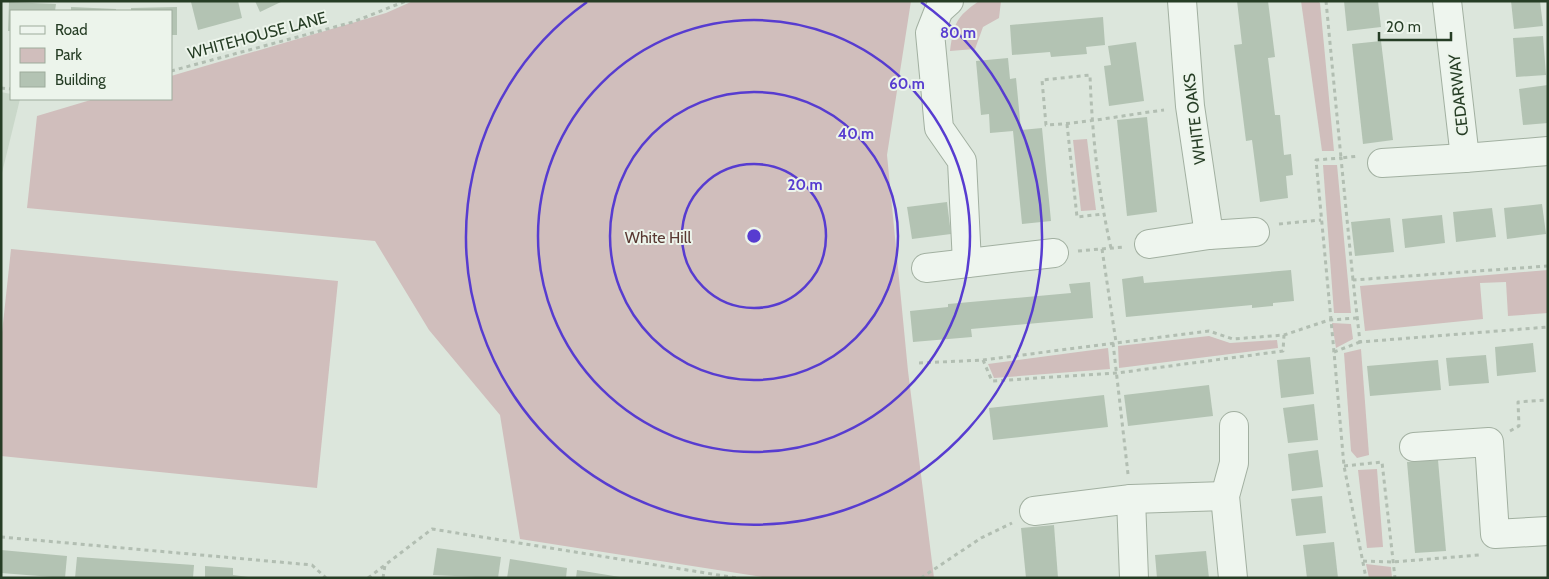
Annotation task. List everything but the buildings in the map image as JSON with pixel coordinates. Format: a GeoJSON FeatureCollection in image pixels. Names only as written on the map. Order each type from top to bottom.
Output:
{"type":"FeatureCollection","features":[{"type":"Feature","properties":{"kind":"street"},"geometry":{"type":"LineString","coordinates":[[949,1],[939,10],[930,33],[939,128],[962,160],[967,263]]}},
{"type":"Feature","properties":{"kind":"street","name":"WHITE OAKS"},"geometry":{"type":"LineString","coordinates":[[1182,1],[1190,106],[1209,235]]}},
{"type":"Feature","properties":{"kind":"street","name":"CEDARWAY"},"geometry":{"type":"LineString","coordinates":[[1448,1],[1465,158]]}},
{"type":"Feature","properties":{"kind":"street","name":"CEDARWAY"},"geometry":{"type":"LineString","coordinates":[[1382,162],[1548,151]]}},
{"type":"Feature","properties":{"kind":"street"},"geometry":{"type":"LineString","coordinates":[[1150,244],[1209,235],[1255,232]]}},
{"type":"Feature","properties":{"kind":"street"},"geometry":{"type":"LineString","coordinates":[[926,268],[1054,253]]}},
{"type":"Feature","properties":{"kind":"street"},"geometry":{"type":"LineString","coordinates":[[1233,578],[1225,496],[1234,463],[1234,426]]}},
{"type":"Feature","properties":{"kind":"street"},"geometry":{"type":"LineString","coordinates":[[1414,447],[1489,442],[1495,534],[1548,531]]}},
{"type":"Feature","properties":{"kind":"street"},"geometry":{"type":"LineString","coordinates":[[1034,511],[1131,499],[1225,496]]}},
{"type":"Feature","properties":{"kind":"street"},"geometry":{"type":"LineString","coordinates":[[1131,499],[1134,578]]}},
{"type":"Feature","properties":{"kind":"path","name":"WHITEHOUSE LANE"},"geometry":{"type":"LineString","coordinates":[[172,71],[353,22],[406,1]]}},
{"type":"Feature","properties":{"kind":"path"},"geometry":{"type":"LineString","coordinates":[[1326,1],[1360,342]]}},
{"type":"Feature","properties":{"kind":"path"},"geometry":{"type":"LineString","coordinates":[[1111,248],[1103,214],[1091,120],[1090,75],[1042,80],[1046,125],[1067,124],[1091,120],[1190,106]]}},
{"type":"Feature","properties":{"kind":"path"},"geometry":{"type":"LineString","coordinates":[[1067,124],[1077,216],[1103,214]]}},
{"type":"Feature","properties":{"kind":"path"},"geometry":{"type":"LineString","coordinates":[[1366,578],[1344,466],[1334,352],[1329,320],[1316,160],[1373,155],[1382,162]]}},
{"type":"Feature","properties":{"kind":"path"},"geometry":{"type":"LineString","coordinates":[[1255,232],[1269,225],[1321,220]]}},
{"type":"Feature","properties":{"kind":"path"},"geometry":{"type":"LineString","coordinates":[[1054,253],[1150,244]]}},
{"type":"Feature","properties":{"kind":"path"},"geometry":{"type":"LineString","coordinates":[[1102,249],[1115,343],[1131,499]]}},
{"type":"Feature","properties":{"kind":"path"},"geometry":{"type":"LineString","coordinates":[[1353,280],[1548,266]]}},
{"type":"Feature","properties":{"kind":"path"},"geometry":{"type":"LineString","coordinates":[[919,362],[983,360],[1209,331],[1233,339],[1284,335],[1329,320],[1357,318]]}},
{"type":"Feature","properties":{"kind":"path"},"geometry":{"type":"LineString","coordinates":[[1334,352],[1360,342],[1548,327]]}},
{"type":"Feature","properties":{"kind":"path"},"geometry":{"type":"LineString","coordinates":[[983,360],[992,381],[1117,373],[1284,351],[1284,335]]}},
{"type":"Feature","properties":{"kind":"path"},"geometry":{"type":"LineString","coordinates":[[1489,442],[1519,426],[1518,402],[1548,400]]}},
{"type":"Feature","properties":{"kind":"path"},"geometry":{"type":"LineString","coordinates":[[1344,466],[1382,462],[1395,578]]}},
{"type":"Feature","properties":{"kind":"path"},"geometry":{"type":"LineString","coordinates":[[921,578],[981,538],[1034,511]]}},
{"type":"Feature","properties":{"kind":"path"},"geometry":{"type":"LineString","coordinates":[[368,578],[432,529],[737,578]]}},
{"type":"Feature","properties":{"kind":"path"},"geometry":{"type":"LineString","coordinates":[[1363,561],[1393,562],[1492,554],[1495,534]]}},
{"type":"Feature","properties":{"kind":"path"},"geometry":{"type":"LineString","coordinates":[[1,537],[312,565],[326,578]]}},
{"type":"Feature","properties":{"kind":"path"},"geometry":{"type":"LineString","coordinates":[[383,578],[385,565]]}},
{"type":"Feature","properties":{"kind":"shaded area"},"geometry":{"type":"Polygon","coordinates":[[[1,92],[10,94],[10,100],[20,100],[1,177],[1,92]]]}},
{"type":"Feature","properties":{"kind":"green space","name":"White Hill"},"geometry":{"type":"Polygon","coordinates":[[[413,1],[911,1],[887,155],[908,371],[934,578],[769,578],[520,539],[500,415],[429,330],[375,241],[27,208],[37,116],[91,100],[172,100],[172,76],[386,13],[413,1]]]}},
{"type":"Feature","properties":{"kind":"green space"},"geometry":{"type":"Polygon","coordinates":[[[979,1],[1001,1],[999,18],[983,27],[975,49],[950,51],[957,22],[965,12],[979,1]]]}},
{"type":"Feature","properties":{"kind":"green space"},"geometry":{"type":"Polygon","coordinates":[[[1301,1],[1318,1],[1320,3],[1334,151],[1322,151],[1301,1]]]}},
{"type":"Feature","properties":{"kind":"green space"},"geometry":{"type":"Polygon","coordinates":[[[1087,139],[1096,210],[1081,211],[1073,140],[1087,139]]]}},
{"type":"Feature","properties":{"kind":"green space"},"geometry":{"type":"Polygon","coordinates":[[[1323,165],[1337,165],[1351,313],[1334,313],[1323,165]]]}},
{"type":"Feature","properties":{"kind":"green space"},"geometry":{"type":"Polygon","coordinates":[[[11,249],[338,281],[317,488],[1,456],[1,342],[11,249]]]}},
{"type":"Feature","properties":{"kind":"green space"},"geometry":{"type":"Polygon","coordinates":[[[1548,270],[1548,313],[1508,316],[1506,282],[1480,283],[1483,319],[1365,331],[1360,286],[1548,270]]]}},
{"type":"Feature","properties":{"kind":"green space"},"geometry":{"type":"Polygon","coordinates":[[[1332,323],[1351,324],[1353,339],[1336,348],[1332,323]]]}},
{"type":"Feature","properties":{"kind":"green space"},"geometry":{"type":"Polygon","coordinates":[[[1209,336],[1230,343],[1277,340],[1278,348],[1119,368],[1118,346],[1209,336]]]}},
{"type":"Feature","properties":{"kind":"green space"},"geometry":{"type":"Polygon","coordinates":[[[1108,348],[1110,369],[994,378],[988,364],[1108,348]]]}},
{"type":"Feature","properties":{"kind":"green space"},"geometry":{"type":"Polygon","coordinates":[[[1361,349],[1369,455],[1357,458],[1351,451],[1344,353],[1361,349]]]}},
{"type":"Feature","properties":{"kind":"green space"},"geometry":{"type":"Polygon","coordinates":[[[1377,469],[1383,547],[1367,548],[1358,470],[1377,469]]]}},
{"type":"Feature","properties":{"kind":"green space"},"geometry":{"type":"Polygon","coordinates":[[[1366,564],[1391,567],[1392,578],[1369,578],[1366,564]]]}}]}
